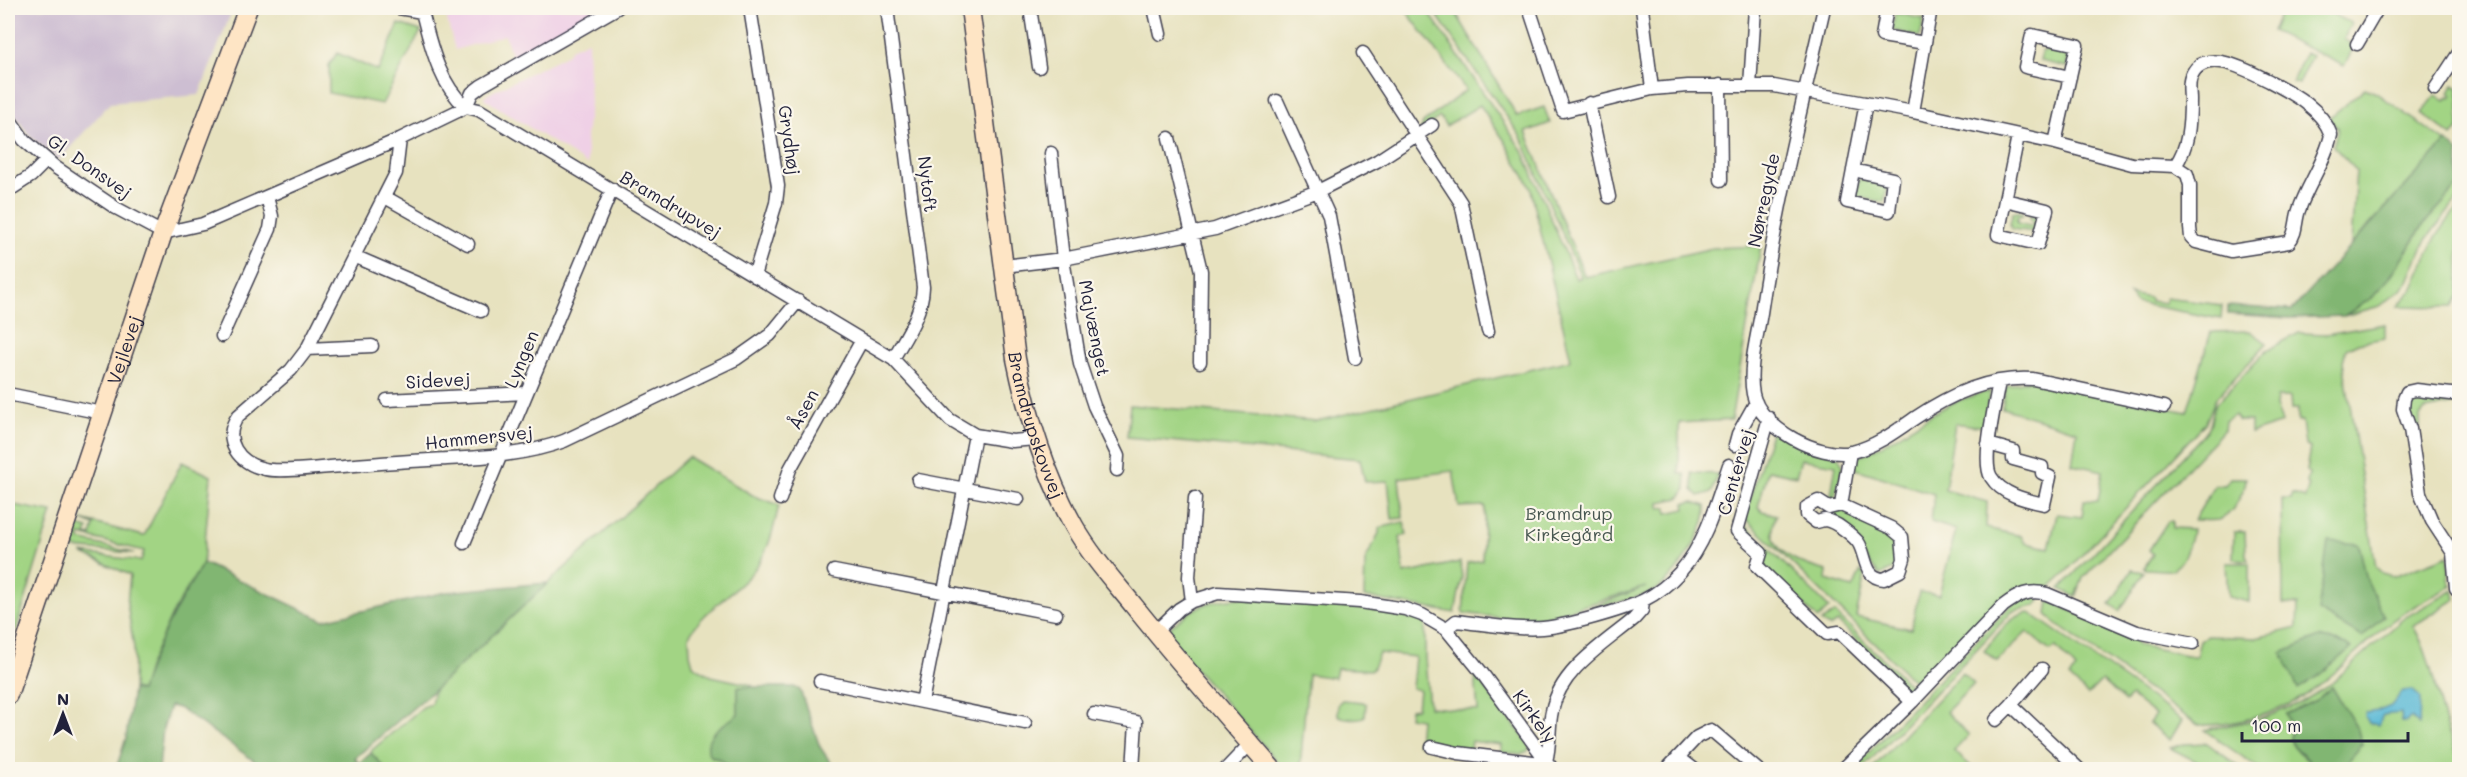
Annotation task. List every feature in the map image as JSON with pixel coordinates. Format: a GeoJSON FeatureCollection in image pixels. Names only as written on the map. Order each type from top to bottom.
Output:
{"type":"FeatureCollection","features":[{"type":"Feature","properties":{"kind":"street","name":"Vejlevej"},"geometry":{"type":"LineString","coordinates":[[8,695],[163,232],[248,8]]}},
{"type":"Feature","properties":{"kind":"street"},"geometry":{"type":"LineString","coordinates":[[399,8],[422,10],[443,78],[454,97],[466,107]]}},
{"type":"Feature","properties":{"kind":"street"},"geometry":{"type":"LineString","coordinates":[[163,232],[203,224],[400,139],[466,107],[472,93],[481,86],[617,8]]}},
{"type":"Feature","properties":{"kind":"street","name":"Grydhøj"},"geometry":{"type":"LineString","coordinates":[[750,8],[778,186],[776,203],[754,276]]}},
{"type":"Feature","properties":{"kind":"street","name":"Nytoft"},"geometry":{"type":"LineString","coordinates":[[887,8],[923,287],[923,302],[893,359]]}},
{"type":"Feature","properties":{"kind":"street","name":"Bramdrupskovvej"},"geometry":{"type":"LineString","coordinates":[[970,8],[1016,359],[1036,438],[1057,494],[1082,540],[1155,632],[1273,770]]}},
{"type":"Feature","properties":{"kind":"street"},"geometry":{"type":"LineString","coordinates":[[1030,8],[1039,68]]}},
{"type":"Feature","properties":{"kind":"street"},"geometry":{"type":"LineString","coordinates":[[1154,8],[1160,34]]}},
{"type":"Feature","properties":{"kind":"street"},"geometry":{"type":"LineString","coordinates":[[1529,8],[1563,111],[1652,89],[1720,85],[1774,86],[1913,112],[2055,143],[2132,164],[2175,166],[2187,174],[2190,185],[2191,237],[2196,242],[2231,251],[2289,242],[2293,237],[2299,211],[2321,166],[2331,135],[2322,117],[2290,92],[2236,64],[2206,62],[2198,65],[2190,78],[2188,140],[2175,166]]}},
{"type":"Feature","properties":{"kind":"street"},"geometry":{"type":"LineString","coordinates":[[1642,8],[1652,89]]}},
{"type":"Feature","properties":{"kind":"street"},"geometry":{"type":"LineString","coordinates":[[1750,86],[1755,8]]}},
{"type":"Feature","properties":{"kind":"street","name":"Nørregyde"},"geometry":{"type":"LineString","coordinates":[[1756,402],[1753,393],[1752,370],[1771,240],[1824,8]]}},
{"type":"Feature","properties":{"kind":"street"},"geometry":{"type":"LineString","coordinates":[[1887,8],[1882,36],[1925,43]]}},
{"type":"Feature","properties":{"kind":"street"},"geometry":{"type":"LineString","coordinates":[[1913,112],[1931,8],[1928,8]]}},
{"type":"Feature","properties":{"kind":"street"},"geometry":{"type":"LineString","coordinates":[[2357,44],[2378,8]]}},
{"type":"Feature","properties":{"kind":"street"},"geometry":{"type":"LineString","coordinates":[[2055,143],[2070,77],[2077,45],[2032,35],[2025,67],[2070,77]]}},
{"type":"Feature","properties":{"kind":"street"},"geometry":{"type":"LineString","coordinates":[[2435,88],[2460,51]]}},
{"type":"Feature","properties":{"kind":"street"},"geometry":{"type":"LineString","coordinates":[[1363,53],[1461,203],[1488,331]]}},
{"type":"Feature","properties":{"kind":"street"},"geometry":{"type":"LineString","coordinates":[[1720,85],[1721,180]]}},
{"type":"Feature","properties":{"kind":"street"},"geometry":{"type":"LineString","coordinates":[[1277,101],[1329,216],[1355,358]]}},
{"type":"Feature","properties":{"kind":"street"},"geometry":{"type":"LineString","coordinates":[[1589,103],[1609,197]]}},
{"type":"Feature","properties":{"kind":"street"},"geometry":{"type":"LineString","coordinates":[[1853,170],[1866,103]]}},
{"type":"Feature","properties":{"kind":"street","name":"Bramdrupvej"},"geometry":{"type":"LineString","coordinates":[[466,107],[491,116],[893,359],[950,420],[975,435],[1012,441],[1036,438]]}},
{"type":"Feature","properties":{"kind":"street","name":"Gl. Donsvej"},"geometry":{"type":"LineString","coordinates":[[8,117],[24,140],[47,160],[116,208],[163,232]]}},
{"type":"Feature","properties":{"kind":"street","name":"Majvænget"},"geometry":{"type":"LineString","coordinates":[[1004,266],[1063,259],[1215,229],[1318,191],[1377,160],[1432,125]]}},
{"type":"Feature","properties":{"kind":"street"},"geometry":{"type":"LineString","coordinates":[[2005,200],[2047,210],[2038,244],[1998,235],[2005,200],[2018,136]]}},
{"type":"Feature","properties":{"kind":"street"},"geometry":{"type":"LineString","coordinates":[[1169,138],[1201,271],[1200,362]]}},
{"type":"Feature","properties":{"kind":"street"},"geometry":{"type":"LineString","coordinates":[[372,346],[308,349],[396,173],[400,139]]}},
{"type":"Feature","properties":{"kind":"street","name":"Majvænget"},"geometry":{"type":"LineString","coordinates":[[1050,153],[1063,259],[1080,364],[1095,406],[1118,456],[1117,470]]}},
{"type":"Feature","properties":{"kind":"street"},"geometry":{"type":"LineString","coordinates":[[8,191],[31,176],[47,160]]}},
{"type":"Feature","properties":{"kind":"street","name":"Lyngen"},"geometry":{"type":"LineString","coordinates":[[464,543],[612,189]]}},
{"type":"Feature","properties":{"kind":"street"},"geometry":{"type":"LineString","coordinates":[[222,336],[270,229],[273,216],[267,196]]}},
{"type":"Feature","properties":{"kind":"street"},"geometry":{"type":"LineString","coordinates":[[385,197],[468,244]]}},
{"type":"Feature","properties":{"kind":"street"},"geometry":{"type":"LineString","coordinates":[[354,256],[481,311]]}},
{"type":"Feature","properties":{"kind":"street","name":"Hammersvej"},"geometry":{"type":"LineString","coordinates":[[308,349],[291,370],[238,416],[231,426],[231,442],[235,450],[246,460],[266,470],[500,456],[546,448],[736,359],[770,335],[798,301]]}},
{"type":"Feature","properties":{"kind":"street","name":"Åsen"},"geometry":{"type":"LineString","coordinates":[[780,499],[790,469],[862,340]]}},
{"type":"Feature","properties":{"kind":"street"},"geometry":{"type":"LineString","coordinates":[[1735,445],[1738,434],[1756,402],[1782,431],[1814,449],[1850,452],[1871,446],[1932,406],[1955,394],[2013,378],[2033,379],[2164,407]]}},
{"type":"Feature","properties":{"kind":"street"},"geometry":{"type":"LineString","coordinates":[[1988,444],[2013,451],[2013,459],[2042,467],[2042,473],[2050,477],[2044,504],[2020,498],[2004,490],[1991,477],[1988,444],[1999,381]]}},
{"type":"Feature","properties":{"kind":"street"},"geometry":{"type":"LineString","coordinates":[[2460,395],[2416,390],[2407,392],[2403,409],[2410,429],[2420,493],[2432,521],[2453,554],[2456,588],[2460,593]]}},
{"type":"Feature","properties":{"kind":"street","name":"Sidevej"},"geometry":{"type":"LineString","coordinates":[[387,400],[526,393]]}},
{"type":"Feature","properties":{"kind":"street"},"geometry":{"type":"LineString","coordinates":[[8,394],[102,413]]}},
{"type":"Feature","properties":{"kind":"street","name":"Centervej"},"geometry":{"type":"LineString","coordinates":[[1769,418],[1737,531],[1761,553],[1757,566],[1827,634],[1839,632],[1912,702]]}},
{"type":"Feature","properties":{"kind":"street"},"geometry":{"type":"LineString","coordinates":[[922,702],[975,435]]}},
{"type":"Feature","properties":{"kind":"street"},"geometry":{"type":"LineString","coordinates":[[1832,511],[1850,452]]}},
{"type":"Feature","properties":{"kind":"street"},"geometry":{"type":"LineString","coordinates":[[1446,629],[1456,621],[1543,627],[1587,618],[1643,601],[1664,588],[1681,571],[1694,552],[1705,532],[1728,465]]}},
{"type":"Feature","properties":{"kind":"street"},"geometry":{"type":"LineString","coordinates":[[918,480],[1018,499]]}},
{"type":"Feature","properties":{"kind":"street"},"geometry":{"type":"LineString","coordinates":[[1192,601],[1189,577],[1195,498]]}},
{"type":"Feature","properties":{"kind":"street"},"geometry":{"type":"LineString","coordinates":[[1832,511],[1891,528],[1902,537],[1904,559],[1900,571],[1884,579],[1872,575],[1867,569],[1857,542],[1832,511]]}},
{"type":"Feature","properties":{"kind":"street"},"geometry":{"type":"LineString","coordinates":[[834,571],[1056,614]]}},
{"type":"Feature","properties":{"kind":"street"},"geometry":{"type":"LineString","coordinates":[[1842,770],[1912,702],[2003,606],[2027,591],[2048,594],[2137,633],[2193,643]]}},
{"type":"Feature","properties":{"kind":"street","name":"Kirkely"},"geometry":{"type":"LineString","coordinates":[[1155,632],[1179,609],[1207,595],[1245,593],[1360,602],[1405,609],[1422,615],[1446,629],[1482,673],[1549,765]]}},
{"type":"Feature","properties":{"kind":"street"},"geometry":{"type":"LineString","coordinates":[[1549,765],[1551,712],[1560,687],[1572,672],[1634,619],[1642,610],[1643,601]]}},
{"type":"Feature","properties":{"kind":"street"},"geometry":{"type":"LineString","coordinates":[[1996,720],[2042,669]]}},
{"type":"Feature","properties":{"kind":"street"},"geometry":{"type":"LineString","coordinates":[[819,681],[1025,723]]}},
{"type":"Feature","properties":{"kind":"street"},"geometry":{"type":"LineString","coordinates":[[2011,705],[2080,770]]}},
{"type":"Feature","properties":{"kind":"street"},"geometry":{"type":"LineString","coordinates":[[1094,714],[1136,722],[1133,770]]}},
{"type":"Feature","properties":{"kind":"street"},"geometry":{"type":"LineString","coordinates":[[1666,770],[1697,737],[1711,730],[1758,770]]}},
{"type":"Feature","properties":{"kind":"street"},"geometry":{"type":"LineString","coordinates":[[1225,770],[1250,744]]}},
{"type":"Feature","properties":{"kind":"street","name":"Kirkely"},"geometry":{"type":"LineString","coordinates":[[1432,747],[1458,753],[1549,765]]}},
{"type":"Feature","properties":{"kind":"street"},"geometry":{"type":"LineString","coordinates":[[1678,757],[1695,770]]}},
{"type":"Feature","properties":{"kind":"shaded area"},"geometry":{"type":"Polygon","coordinates":[[[8,8],[233,8],[199,95],[110,103],[59,160],[30,136],[8,106],[8,8]]]}},
{"type":"Feature","properties":{"kind":"shaded area"},"geometry":{"type":"Polygon","coordinates":[[[444,8],[599,8],[512,58],[505,35],[455,50],[444,8]]]}},
{"type":"Feature","properties":{"kind":"shaded area"},"geometry":{"type":"Polygon","coordinates":[[[588,41],[590,104],[586,137],[588,165],[485,99],[484,96],[568,54],[570,49],[588,41]]]}},
{"type":"Feature","properties":{"kind":"green space","name":"Bramdrup Kirkegård"},"geometry":{"type":"Polygon","coordinates":[[[1404,8],[1426,8],[1524,153],[1576,279],[1581,277],[1521,137],[1432,8],[1453,8],[1517,116],[1544,107],[1550,123],[1526,132],[1585,277],[1713,248],[1761,246],[1731,420],[1679,423],[1679,474],[1685,474],[1686,489],[1679,498],[1660,502],[1660,508],[1667,507],[1667,513],[1686,509],[1685,503],[1694,502],[1706,506],[1702,528],[1680,566],[1654,591],[1631,599],[1588,608],[1646,587],[1549,616],[1521,620],[1463,613],[1467,563],[1482,560],[1485,506],[1459,507],[1453,471],[1399,478],[1403,518],[1392,519],[1388,481],[1365,482],[1360,459],[1127,437],[1130,405],[1317,421],[1571,360],[1530,186],[1504,140],[1480,105],[1446,126],[1440,117],[1421,130],[1423,123],[1466,90],[1404,8]]]}},
{"type":"Feature","properties":{"kind":"green space"},"geometry":{"type":"Polygon","coordinates":[[[2296,8],[2321,8],[2351,23],[2344,39],[2354,46],[2344,66],[2272,31],[2281,11],[2293,15],[2296,8]]]}},
{"type":"Feature","properties":{"kind":"green space"},"geometry":{"type":"Polygon","coordinates":[[[1895,13],[1924,19],[1920,37],[1892,30],[1895,13]]]}},
{"type":"Feature","properties":{"kind":"green space"},"geometry":{"type":"Polygon","coordinates":[[[399,24],[421,31],[382,104],[329,93],[329,65],[337,53],[378,71],[399,24]]]}},
{"type":"Feature","properties":{"kind":"green space"},"geometry":{"type":"Polygon","coordinates":[[[2049,45],[2070,50],[2066,67],[2040,61],[2042,51],[2048,51],[2049,45]]]}},
{"type":"Feature","properties":{"kind":"green space"},"geometry":{"type":"Polygon","coordinates":[[[2306,52],[2312,55],[2298,84],[2292,82],[2306,52]]]}},
{"type":"Feature","properties":{"kind":"green space"},"geometry":{"type":"Polygon","coordinates":[[[2454,85],[2459,88],[2459,128],[2452,136],[2422,113],[2436,95],[2445,101],[2448,97],[2451,98],[2453,95],[2450,93],[2454,85]]]}},
{"type":"Feature","properties":{"kind":"green space"},"geometry":{"type":"Polygon","coordinates":[[[2365,88],[2376,93],[2446,142],[2351,245],[2356,170],[2333,146],[2338,129],[2329,118],[2365,88]]]}},
{"type":"Feature","properties":{"kind":"green space"},"geometry":{"type":"Polygon","coordinates":[[[2446,142],[2459,152],[2459,185],[2424,224],[2390,277],[2372,298],[2344,316],[2289,318],[2228,314],[2228,306],[2292,310],[2446,142]]]}},
{"type":"Feature","properties":{"kind":"green space"},"geometry":{"type":"Polygon","coordinates":[[[1859,179],[1888,186],[1884,202],[1856,197],[1859,179]]]}},
{"type":"Feature","properties":{"kind":"green space"},"geometry":{"type":"Polygon","coordinates":[[[2459,185],[2459,198],[2425,241],[2408,281],[2400,291],[2380,306],[2344,316],[2372,298],[2390,277],[2424,224],[2459,185]]]}},
{"type":"Feature","properties":{"kind":"green space"},"geometry":{"type":"Polygon","coordinates":[[[2459,209],[2459,295],[2452,307],[2398,306],[2412,290],[2435,239],[2451,216],[2459,209]]]}},
{"type":"Feature","properties":{"kind":"green space"},"geometry":{"type":"Polygon","coordinates":[[[2013,212],[2020,212],[2023,215],[2017,217],[2017,223],[2030,226],[2033,224],[2029,215],[2039,217],[2036,232],[2012,229],[2010,224],[2013,212]]]}},
{"type":"Feature","properties":{"kind":"green space"},"geometry":{"type":"Polygon","coordinates":[[[2129,294],[2165,303],[2166,298],[2222,305],[2221,319],[2136,303],[2129,294]]]}},
{"type":"Feature","properties":{"kind":"green space"},"geometry":{"type":"Polygon","coordinates":[[[2385,324],[2385,338],[2358,343],[2346,349],[2343,361],[2376,567],[2382,573],[2394,576],[2449,555],[2449,579],[2452,586],[2392,621],[2330,677],[2292,703],[2253,718],[2211,725],[2198,725],[2056,624],[2047,614],[2049,601],[2135,638],[2138,645],[2196,657],[2200,640],[2207,636],[2256,638],[2297,628],[2298,605],[2283,604],[2282,499],[2291,499],[2293,494],[2305,498],[2309,485],[2307,483],[2309,473],[2306,471],[2310,448],[2305,445],[2302,421],[2298,421],[2298,409],[2291,409],[2290,397],[2277,397],[2276,406],[2282,423],[2251,433],[2251,421],[2238,421],[2234,415],[2225,421],[2224,430],[2083,578],[2076,597],[2060,589],[2204,434],[2211,422],[2214,406],[2267,350],[2299,333],[2326,334],[2385,324]]]}},
{"type":"Feature","properties":{"kind":"green space"},"geometry":{"type":"Polygon","coordinates":[[[2250,331],[2267,343],[2216,398],[2206,422],[2048,589],[2023,588],[2002,599],[1919,686],[1744,517],[1772,430],[1839,457],[1843,466],[1834,499],[1830,500],[1836,465],[1801,459],[1796,476],[1768,470],[1758,507],[1762,511],[1776,515],[1773,534],[1780,548],[1794,559],[1827,571],[1826,580],[1853,588],[1861,571],[1865,575],[1856,617],[1911,629],[1919,592],[1939,595],[1956,530],[1931,522],[1934,494],[1853,468],[1856,457],[1889,441],[1947,406],[1990,391],[1983,427],[1955,423],[1945,490],[1987,502],[1986,528],[2021,536],[2025,543],[2049,548],[2057,514],[2082,517],[2084,500],[2098,501],[2103,471],[2072,464],[2077,431],[2002,408],[2006,386],[2033,379],[2187,412],[2211,332],[2250,331]]]}},
{"type":"Feature","properties":{"kind":"green space"},"geometry":{"type":"Polygon","coordinates":[[[2420,394],[2459,399],[2459,406],[2455,404],[2425,410],[2420,416],[2420,427],[2414,428],[2409,399],[2420,394]]]}},
{"type":"Feature","properties":{"kind":"green space"},"geometry":{"type":"Polygon","coordinates":[[[688,457],[754,496],[779,505],[769,543],[755,569],[701,619],[689,636],[693,665],[711,676],[752,685],[750,688],[738,687],[738,714],[712,757],[721,760],[732,769],[386,770],[371,753],[372,750],[423,707],[431,704],[434,690],[688,457]]]}},
{"type":"Feature","properties":{"kind":"green space"},"geometry":{"type":"Polygon","coordinates":[[[182,462],[211,476],[203,563],[172,614],[148,668],[141,691],[133,689],[134,648],[127,603],[130,575],[81,553],[141,561],[144,551],[80,535],[79,540],[134,553],[70,548],[77,526],[88,529],[86,535],[91,536],[94,525],[82,520],[144,536],[182,462]]]}},
{"type":"Feature","properties":{"kind":"green space"},"geometry":{"type":"Polygon","coordinates":[[[1692,473],[1718,474],[1712,492],[1699,496],[1693,490],[1692,473]]]}},
{"type":"Feature","properties":{"kind":"green space"},"geometry":{"type":"Polygon","coordinates":[[[2230,478],[2246,478],[2241,496],[2233,509],[2218,520],[2194,520],[2215,485],[2225,485],[2230,478]]]}},
{"type":"Feature","properties":{"kind":"green space"},"geometry":{"type":"Polygon","coordinates":[[[8,504],[52,512],[16,630],[8,629],[8,504]]]}},
{"type":"Feature","properties":{"kind":"green space"},"geometry":{"type":"Polygon","coordinates":[[[1837,509],[1887,530],[1899,542],[1898,567],[1879,575],[1833,519],[1832,513],[1837,509]]]}},
{"type":"Feature","properties":{"kind":"green space"},"geometry":{"type":"Polygon","coordinates":[[[2168,521],[2172,521],[2172,528],[2192,529],[2183,559],[2170,570],[2146,569],[2144,568],[2153,554],[2149,550],[2168,521]]]}},
{"type":"Feature","properties":{"kind":"green space"},"geometry":{"type":"Polygon","coordinates":[[[1404,522],[1407,535],[1400,537],[1404,574],[1460,562],[1462,577],[1455,613],[1364,597],[1365,561],[1379,533],[1379,528],[1404,522]]]}},
{"type":"Feature","properties":{"kind":"green space"},"geometry":{"type":"Polygon","coordinates":[[[1744,524],[1829,608],[1818,619],[1764,567],[1766,554],[1742,529],[1744,524]]]}},
{"type":"Feature","properties":{"kind":"green space"},"geometry":{"type":"Polygon","coordinates":[[[2234,532],[2245,532],[2248,560],[2233,559],[2234,532]]]}},
{"type":"Feature","properties":{"kind":"green space"},"geometry":{"type":"Polygon","coordinates":[[[2328,541],[2359,544],[2367,580],[2384,616],[2362,637],[2318,611],[2328,541]]]}},
{"type":"Feature","properties":{"kind":"green space"},"geometry":{"type":"Polygon","coordinates":[[[203,563],[323,620],[446,592],[548,583],[434,690],[355,758],[358,763],[371,753],[386,769],[266,769],[179,708],[170,706],[163,728],[159,769],[116,769],[126,738],[133,689],[141,691],[168,625],[203,563]]]}},
{"type":"Feature","properties":{"kind":"green space"},"geometry":{"type":"Polygon","coordinates":[[[2226,563],[2249,563],[2249,602],[2228,597],[2226,563]]]}},
{"type":"Feature","properties":{"kind":"green space"},"geometry":{"type":"Polygon","coordinates":[[[2132,570],[2144,572],[2120,611],[2110,604],[2132,570]]]}},
{"type":"Feature","properties":{"kind":"green space"},"geometry":{"type":"Polygon","coordinates":[[[2454,590],[2456,599],[2413,626],[2428,660],[2459,769],[2335,769],[2344,766],[2341,703],[2332,687],[2316,700],[2286,715],[2290,725],[2291,743],[2309,761],[2324,769],[2260,769],[2204,730],[2261,719],[2300,703],[2328,686],[2404,618],[2454,590]]]}},
{"type":"Feature","properties":{"kind":"green space"},"geometry":{"type":"Polygon","coordinates":[[[1245,597],[1376,610],[1425,621],[1429,707],[1478,711],[1475,675],[1530,745],[1528,751],[1521,754],[1501,752],[1501,745],[1471,741],[1470,750],[1418,744],[1420,719],[1409,717],[1410,709],[1417,708],[1419,690],[1412,688],[1415,657],[1379,653],[1372,670],[1337,668],[1335,678],[1308,674],[1300,769],[1284,769],[1164,633],[1184,616],[1201,606],[1245,597]]]}},
{"type":"Feature","properties":{"kind":"green space"},"geometry":{"type":"Polygon","coordinates":[[[2025,597],[2039,598],[2040,601],[2034,606],[2013,611],[1862,769],[1854,768],[2012,604],[2025,597]]]}},
{"type":"Feature","properties":{"kind":"green space"},"geometry":{"type":"Polygon","coordinates":[[[1835,613],[1914,689],[1910,693],[1838,622],[1829,627],[1821,622],[1835,613]]]}},
{"type":"Feature","properties":{"kind":"green space"},"geometry":{"type":"Polygon","coordinates":[[[2030,613],[2182,720],[2170,740],[2149,723],[2155,715],[2131,696],[2125,702],[2102,681],[2088,695],[2069,677],[2076,669],[2056,647],[2050,651],[2027,632],[1997,661],[1984,651],[2016,617],[2030,613]]]}},
{"type":"Feature","properties":{"kind":"green space"},"geometry":{"type":"Polygon","coordinates":[[[2319,637],[2346,644],[2351,648],[2317,677],[2298,689],[2282,653],[2319,637]]]}},
{"type":"Feature","properties":{"kind":"green space"},"geometry":{"type":"Polygon","coordinates":[[[1962,673],[1974,684],[1946,712],[1969,735],[1954,751],[1974,769],[1872,769],[1962,673]]]}},
{"type":"Feature","properties":{"kind":"green space"},"geometry":{"type":"Polygon","coordinates":[[[738,687],[794,687],[800,690],[820,747],[835,769],[732,769],[721,760],[709,755],[711,735],[738,714],[738,687]]]}},
{"type":"Feature","properties":{"kind":"green space"},"geometry":{"type":"Polygon","coordinates":[[[2332,687],[2358,730],[2362,745],[2344,766],[2335,770],[2316,767],[2294,747],[2286,714],[2316,700],[2332,687]]]}},
{"type":"Feature","properties":{"kind":"green space"},"geometry":{"type":"Polygon","coordinates":[[[1342,700],[1366,704],[1365,716],[1351,718],[1338,715],[1338,704],[1342,700]]]}},
{"type":"Feature","properties":{"kind":"green space"},"geometry":{"type":"Polygon","coordinates":[[[2207,743],[2242,769],[2211,769],[2170,748],[2186,744],[2207,743]]]}},
{"type":"Feature","properties":{"kind":"water"},"geometry":{"type":"Polygon","coordinates":[[[2413,690],[2420,698],[2419,725],[2411,717],[2406,722],[2402,722],[2401,713],[2383,715],[2378,725],[2369,723],[2365,716],[2366,713],[2391,706],[2403,691],[2413,690]]]}}]}
